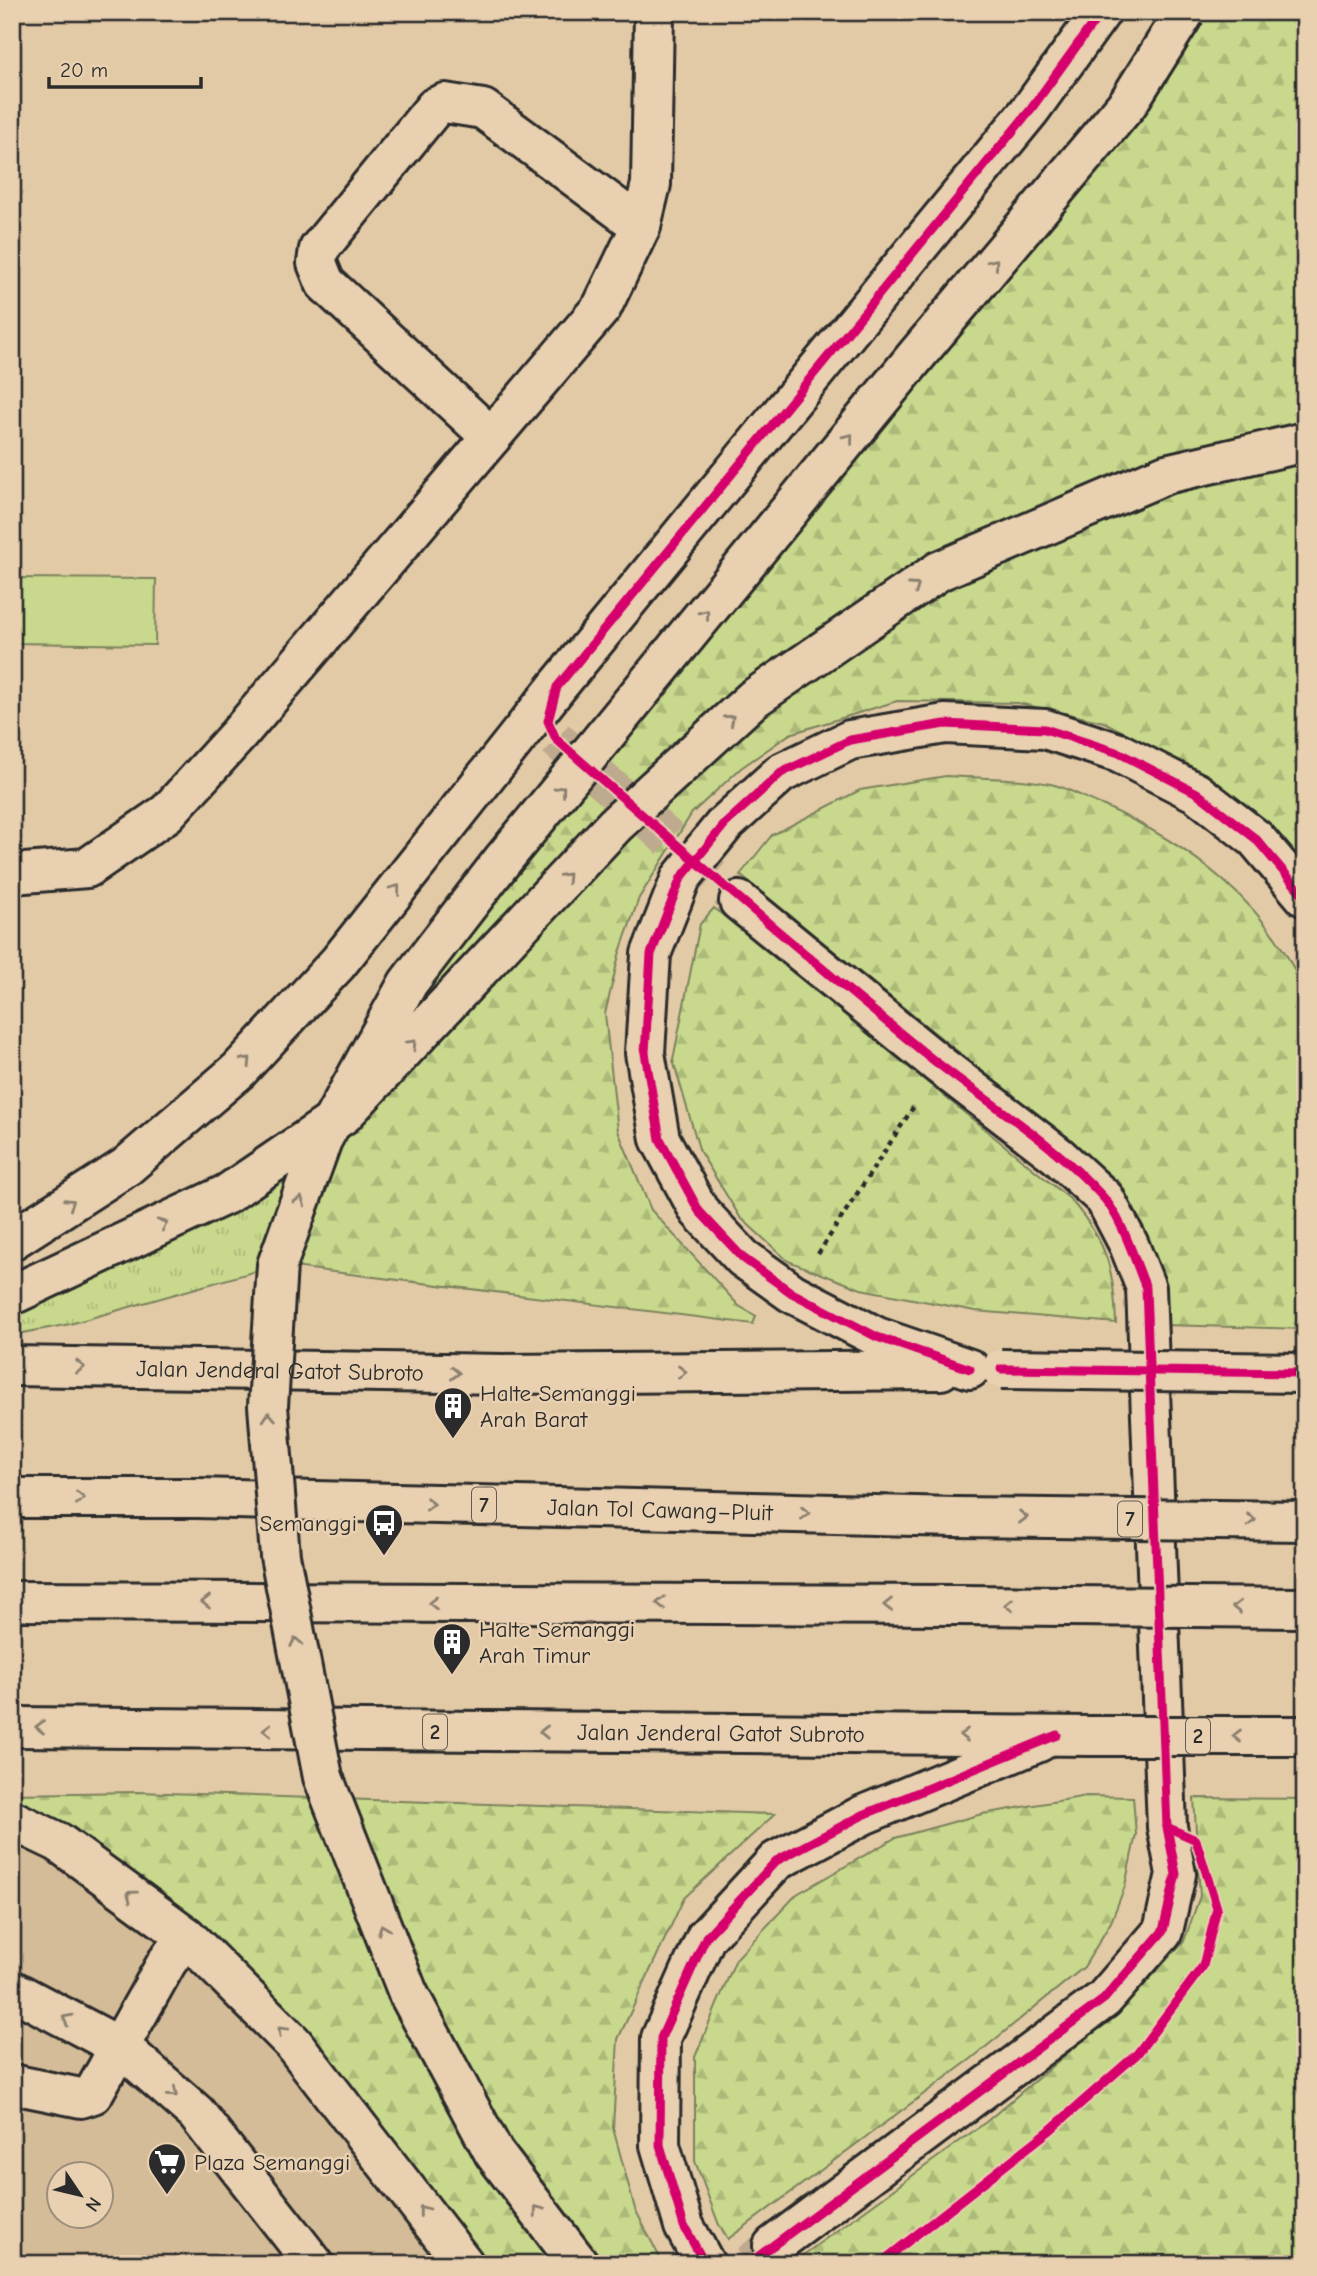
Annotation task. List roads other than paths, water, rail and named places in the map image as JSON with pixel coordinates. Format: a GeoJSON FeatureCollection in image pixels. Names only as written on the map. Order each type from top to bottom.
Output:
{"type":"FeatureCollection","features":[{"type":"Feature","properties":{"kind":"main road"},"geometry":{"type":"LineString","coordinates":[[12,874],[87,868],[167,813],[238,735],[602,307],[640,226],[651,184],[654,12]]}},
{"type":"Feature","properties":{"kind":"main road"},"geometry":{"type":"LineString","coordinates":[[12,1240],[126,1167],[239,1070],[338,963],[556,687],[1031,110],[1101,12]]}},
{"type":"Feature","properties":{"kind":"main road"},"geometry":{"type":"LineString","coordinates":[[579,2264],[494,2153],[408,1993],[323,1777],[279,1556],[268,1406],[277,1265],[322,1140],[408,983],[502,861],[1128,103],[1185,12]]}},
{"type":"Feature","properties":{"kind":"main road"},"geometry":{"type":"LineString","coordinates":[[491,437],[325,282],[317,264],[319,249],[435,107],[445,103],[483,109],[640,226]]}},
{"type":"Feature","properties":{"kind":"main road"},"geometry":{"type":"LineString","coordinates":[[12,1295],[227,1194],[345,1114],[615,825],[753,699],[939,571],[1166,474],[1305,442]]}},
{"type":"Feature","properties":{"kind":"main road"},"geometry":{"type":"LineString","coordinates":[[556,687],[548,721],[556,739]]}},
{"type":"Feature","properties":{"kind":"main road"},"geometry":{"type":"LineString","coordinates":[[985,1369],[877,1337],[792,1293],[743,1258],[699,1211],[660,1139],[645,1053],[651,954],[681,878],[725,824],[781,773],[850,740],[945,724],[1045,729],[1119,753],[1197,793],[1256,839],[1305,897]]}},
{"type":"Feature","properties":{"kind":"main road"},"geometry":{"type":"LineString","coordinates":[[739,901],[941,1066],[1058,1156],[1105,1199],[1129,1245],[1146,1288],[1167,1827],[1176,1874],[1163,1931],[1104,1999],[773,2246]]}},
{"type":"Feature","properties":{"kind":"main road","name":"Jalan Jenderal Gatot Subroto"},"geometry":{"type":"LineString","coordinates":[[12,1366],[504,1374],[985,1369],[1305,1373]]}},
{"type":"Feature","properties":{"kind":"main road","name":"Jalan Tol Cawang–Pluit"},"geometry":{"type":"LineString","coordinates":[[12,1499],[197,1498],[955,1517],[1305,1521]]}},
{"type":"Feature","properties":{"kind":"main road"},"geometry":{"type":"LineString","coordinates":[[12,1601],[1305,1608]]}},
{"type":"Feature","properties":{"kind":"main road","name":"Jalan Jenderal Gatot Subroto"},"geometry":{"type":"LineString","coordinates":[[12,1727],[857,1736],[1305,1736]]}},
{"type":"Feature","properties":{"kind":"main road"},"geometry":{"type":"LineString","coordinates":[[705,2264],[684,2226],[660,2145],[661,2038],[706,1937],[776,1861],[863,1815],[1075,1735]]}},
{"type":"Feature","properties":{"kind":"main road"},"geometry":{"type":"LineString","coordinates":[[12,1820],[58,1842],[186,1936],[293,2043],[464,2264]]}},
{"type":"Feature","properties":{"kind":"main road"},"geometry":{"type":"LineString","coordinates":[[12,2084],[88,2098],[122,2048],[167,1962],[186,1936]]}},
{"type":"Feature","properties":{"kind":"main road"},"geometry":{"type":"LineString","coordinates":[[12,1990],[122,2048],[196,2113],[314,2264]]}},
{"type":"Feature","properties":{"kind":"tunnel"},"geometry":{"type":"LineString","coordinates":[[556,739],[739,901]]}},
{"type":"Feature","properties":{"kind":"tunnel"},"geometry":{"type":"LineString","coordinates":[[748,2264],[773,2246]]}},
{"type":"Feature","properties":{"kind":"place","name":"Halte Semanggi Arah Barat"},"geometry":{"type":"Point","coordinates":[453,1440]}},
{"type":"Feature","properties":{"kind":"place","name":"Semanggi"},"geometry":{"type":"Point","coordinates":[384,1557]}},
{"type":"Feature","properties":{"kind":"place","name":"Halte Semanggi Arah Timur"},"geometry":{"type":"Point","coordinates":[452,1676]}},
{"type":"Feature","properties":{"kind":"place","name":"Plaza Semanggi"},"geometry":{"type":"Point","coordinates":[167,2196]}}]}
